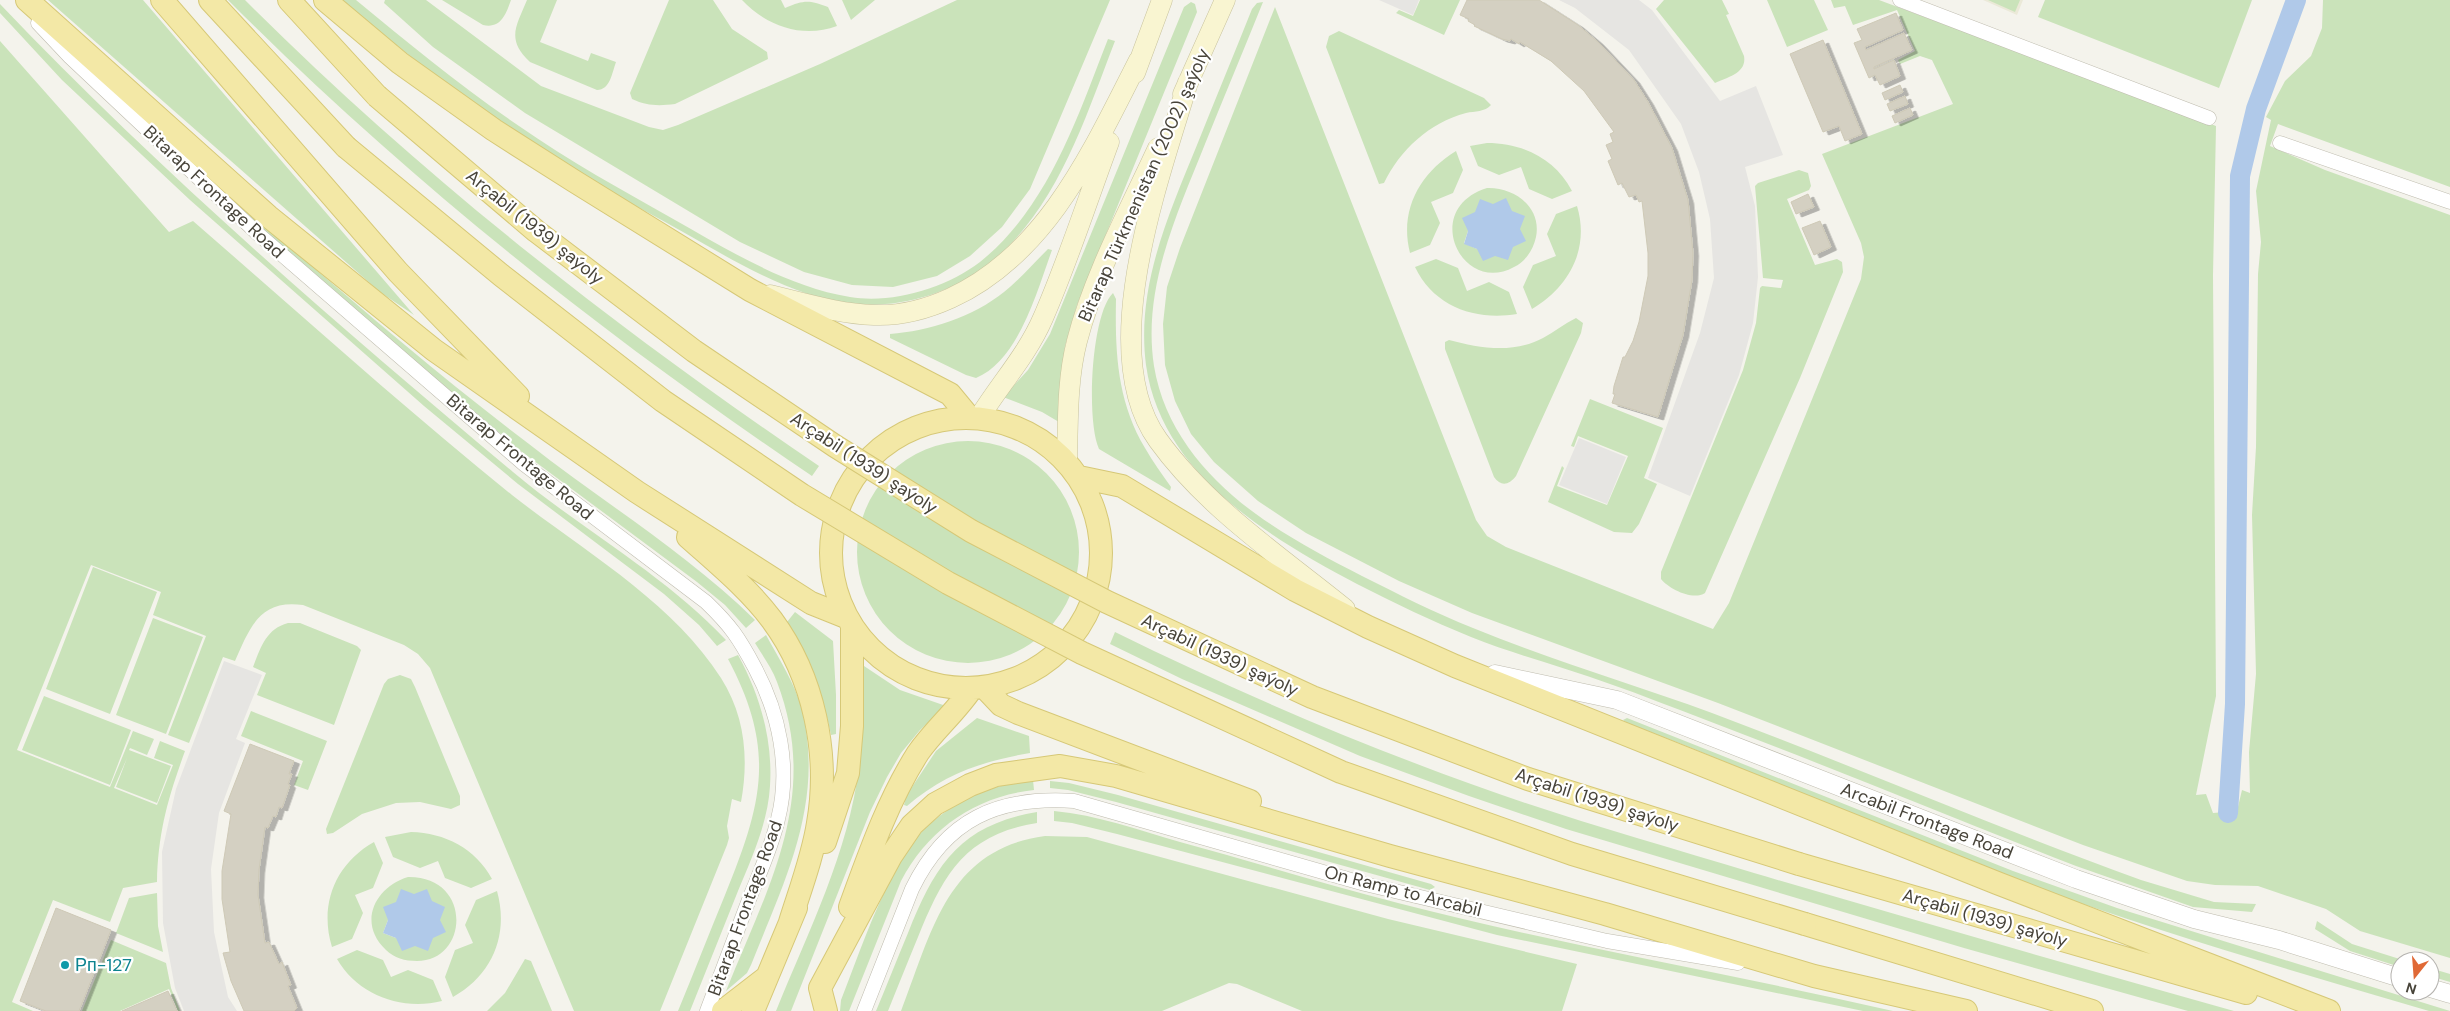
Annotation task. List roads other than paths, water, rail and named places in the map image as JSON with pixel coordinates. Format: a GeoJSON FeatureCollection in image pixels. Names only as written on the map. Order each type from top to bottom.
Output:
{"type":"FeatureCollection","features":[{"type":"Feature","properties":{"kind":"main road"},"geometry":{"type":"LineString","coordinates":[[27,0],[268,216],[434,350],[637,492],[810,603],[849,622],[875,653],[904,673],[937,685],[978,688],[1022,677],[1055,656],[1081,626],[1097,590],[1102,551],[1096,512],[1073,469],[1049,445],[1027,432],[1004,423],[974,418],[922,424],[881,447],[850,482],[832,526],[832,573],[849,622],[852,726],[848,773],[830,830],[753,1011]]}},
{"type":"Feature","properties":{"kind":"main road"},"geometry":{"type":"LineString","coordinates":[[162,0],[398,272],[563,440]]}},
{"type":"Feature","properties":{"kind":"main road"},"geometry":{"type":"LineString","coordinates":[[210,0],[346,147],[501,276],[663,402],[802,494],[948,583],[1082,653],[1341,772],[1572,854],[2092,1011]]}},
{"type":"Feature","properties":{"kind":"main road","name":"Arçabil (1939) şaýoly"},"geometry":{"type":"LineString","coordinates":[[289,0],[377,96],[536,231],[694,351],[835,446],[971,531],[1107,602],[1312,697],[1528,779],[1799,864],[2307,1011]]}},
{"type":"Feature","properties":{"kind":"main road"},"geometry":{"type":"LineString","coordinates":[[325,0],[400,63],[494,130],[750,290],[950,394],[974,418]]}},
{"type":"Feature","properties":{"kind":"main road"},"geometry":{"type":"LineString","coordinates":[[974,418],[1019,363],[1043,319],[1162,0]]}},
{"type":"Feature","properties":{"kind":"main road","name":"Bitarap Türkmenistan (2002) şaýoly"},"geometry":{"type":"LineString","coordinates":[[1073,469],[1071,384],[1075,350],[1091,295],[1225,0]]}},
{"type":"Feature","properties":{"kind":"main road"},"geometry":{"type":"LineString","coordinates":[[750,290],[830,310],[875,315],[926,309],[975,287],[1010,260],[1049,218],[1090,156],[1139,60]]}},
{"type":"Feature","properties":{"kind":"main road"},"geometry":{"type":"LineString","coordinates":[[1188,82],[1159,182],[1137,269],[1131,328],[1134,376],[1142,410],[1158,439],[1223,512],[1368,627]]}},
{"type":"Feature","properties":{"kind":"main road"},"geometry":{"type":"LineString","coordinates":[[1073,469],[1122,486],[1295,590],[1368,627],[1455,666],[1997,883],[2329,1011]]}},
{"type":"Feature","properties":{"kind":"main road"},"geometry":{"type":"LineString","coordinates":[[637,492],[734,578],[772,620],[794,659],[806,689],[821,743],[823,780],[818,824],[790,922]]}},
{"type":"Feature","properties":{"kind":"main road"},"geometry":{"type":"LineString","coordinates":[[978,688],[1001,705],[1018,713],[1390,856]]}},
{"type":"Feature","properties":{"kind":"main road"},"geometry":{"type":"LineString","coordinates":[[812,1011],[874,844],[895,797],[919,752],[978,688]]}},
{"type":"Feature","properties":{"kind":"main road"},"geometry":{"type":"LineString","coordinates":[[826,1011],[820,988],[891,856],[912,825],[935,804],[970,785],[996,775],[1060,766],[1116,776],[1390,856],[1605,914],[1814,976],[1966,1011]]}},
{"type":"Feature","properties":{"kind":"main road"},"geometry":{"type":"LineString","coordinates":[[723,1011],[768,976]]}},
{"type":"Feature","properties":{"kind":"street","name":"Bitarap Frontage Road"},"geometry":{"type":"LineString","coordinates":[[18,0],[70,57],[257,233],[525,465],[706,602],[728,622],[742,642],[766,688],[776,719],[783,758],[783,789],[779,818],[707,1011]]}},
{"type":"Feature","properties":{"kind":"street"},"geometry":{"type":"LineString","coordinates":[[1900,0],[2209,118]]}},
{"type":"Feature","properties":{"kind":"street"},"geometry":{"type":"LineString","coordinates":[[2280,143],[2450,202]]}},
{"type":"Feature","properties":{"kind":"street","name":"Arcabil Frontage Road"},"geometry":{"type":"LineString","coordinates":[[1455,666],[1617,700],[2076,879],[2194,919],[2279,940],[2390,975]]}},
{"type":"Feature","properties":{"kind":"street","name":"On Ramp to Arcabil"},"geometry":{"type":"LineString","coordinates":[[864,1011],[921,870],[937,848],[962,826],[997,807],[1044,799],[1074,801],[1365,884],[1558,930],[1607,941],[1814,976]]}},
{"type":"Feature","properties":{"kind":"water"},"geometry":{"type":"Polygon","coordinates":[[[1506,198],[1512,211],[1525,216],[1520,229],[1526,241],[1513,247],[1508,260],[1495,256],[1483,261],[1477,249],[1464,244],[1468,231],[1462,218],[1475,212],[1480,199],[1493,204],[1506,198]]]}},
{"type":"Feature","properties":{"kind":"water"},"geometry":{"type":"Polygon","coordinates":[[[401,889],[414,894],[427,889],[432,901],[445,907],[440,920],[446,932],[433,938],[428,951],[415,946],[402,951],[396,938],[383,933],[388,920],[383,907],[396,902],[401,889]]]}},
{"type":"Feature","properties":{"kind":"waterway"},"geometry":{"type":"LineString","coordinates":[[2228,813],[2235,704],[2240,176],[2256,109],[2296,0]]}},
{"type":"Feature","properties":{"kind":"place","name":"Рп-127"},"geometry":{"type":"Point","coordinates":[65,965]}}]}
